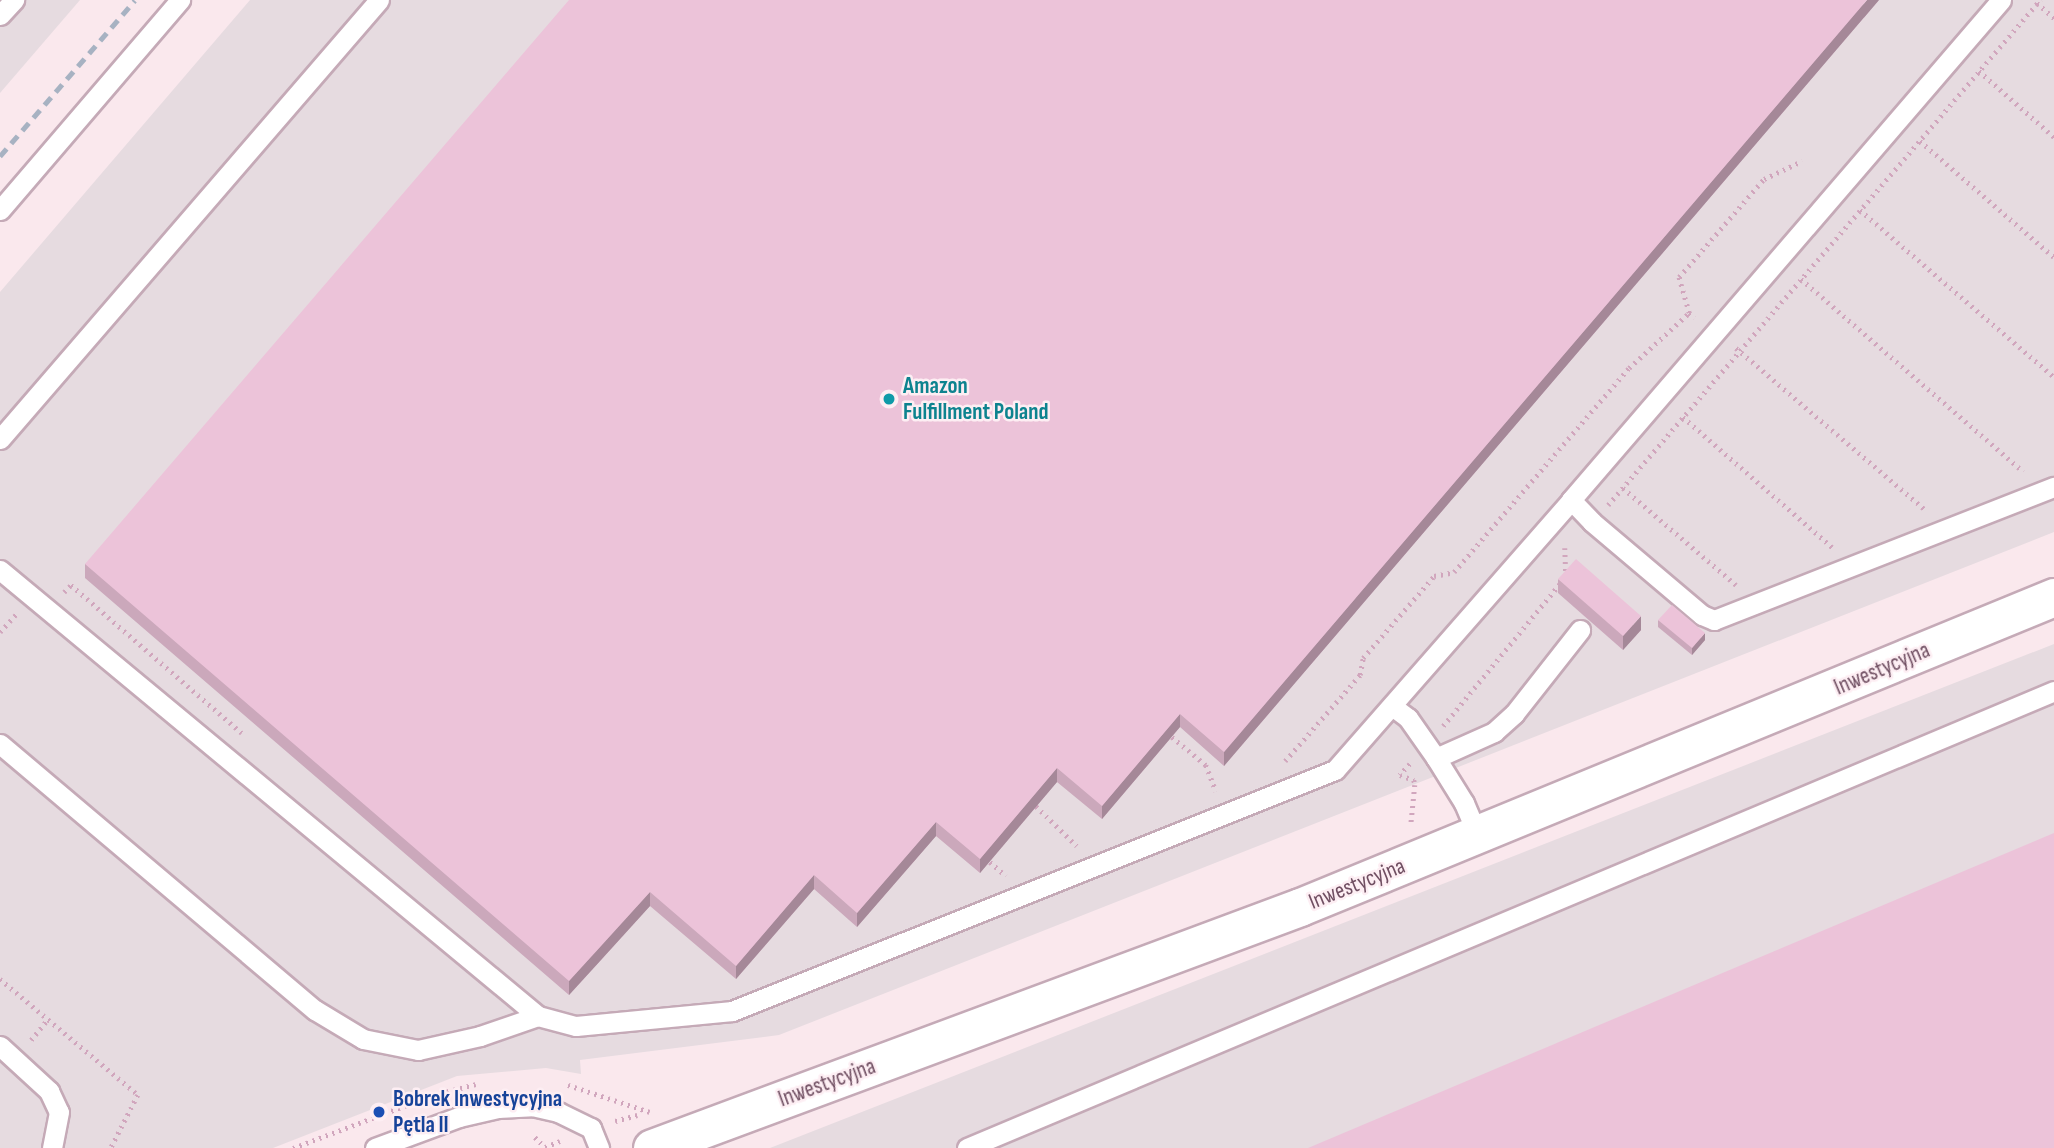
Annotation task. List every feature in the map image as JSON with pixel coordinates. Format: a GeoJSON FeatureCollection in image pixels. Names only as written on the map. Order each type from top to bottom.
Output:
{"type":"FeatureCollection","features":[{"type":"Feature","properties":{"kind":"street","name":"Inwestycyjna"},"geometry":{"type":"LineString","coordinates":[[652,1148],[715,1137],[1478,836],[2054,597]]}},
{"type":"Feature","properties":{"kind":"lane"},"geometry":{"type":"LineString","coordinates":[[0,15],[14,0]]}},
{"type":"Feature","properties":{"kind":"lane"},"geometry":{"type":"LineString","coordinates":[[0,210],[180,0]]}},
{"type":"Feature","properties":{"kind":"lane"},"geometry":{"type":"LineString","coordinates":[[0,439],[379,0]]}},
{"type":"Feature","properties":{"kind":"lane"},"geometry":{"type":"LineString","coordinates":[[0,570],[538,1016],[576,1026],[732,1011],[1335,770],[2001,0]]}},
{"type":"Feature","properties":{"kind":"lane"},"geometry":{"type":"LineString","coordinates":[[1571,500],[1592,522],[1702,615],[1714,620],[2054,487]]}},
{"type":"Feature","properties":{"kind":"lane"},"geometry":{"type":"LineString","coordinates":[[1431,751],[1494,732],[1514,714],[1580,630]]}},
{"type":"Feature","properties":{"kind":"lane"},"geometry":{"type":"LineString","coordinates":[[967,1148],[2054,691]]}},
{"type":"Feature","properties":{"kind":"lane"},"geometry":{"type":"LineString","coordinates":[[1392,706],[1408,718],[1431,751],[1464,803],[1478,836]]}},
{"type":"Feature","properties":{"kind":"lane"},"geometry":{"type":"LineString","coordinates":[[0,744],[314,1010],[363,1039],[418,1050],[480,1036],[538,1016]]}},
{"type":"Feature","properties":{"kind":"lane"},"geometry":{"type":"LineString","coordinates":[[0,1046],[49,1091],[59,1112],[52,1148]]}},
{"type":"Feature","properties":{"kind":"lane"},"geometry":{"type":"LineString","coordinates":[[374,1148],[459,1117],[498,1108],[532,1106],[558,1112],[591,1128],[599,1148]]}},
{"type":"Feature","properties":{"kind":"path"},"geometry":{"type":"LineString","coordinates":[[1411,825],[1414,780],[1400,775],[1431,751],[1566,576],[1563,550],[1623,488],[2038,2],[2054,18]]}},
{"type":"Feature","properties":{"kind":"path"},"geometry":{"type":"LineString","coordinates":[[1979,71],[2054,137]]}},
{"type":"Feature","properties":{"kind":"path"},"geometry":{"type":"LineString","coordinates":[[1920,141],[2054,257]]}},
{"type":"Feature","properties":{"kind":"path"},"geometry":{"type":"LineString","coordinates":[[1689,313],[1679,277],[1764,178],[1802,161]]}},
{"type":"Feature","properties":{"kind":"path"},"geometry":{"type":"LineString","coordinates":[[1860,210],[2054,377]]}},
{"type":"Feature","properties":{"kind":"path"},"geometry":{"type":"LineString","coordinates":[[1801,279],[2025,473]]}},
{"type":"Feature","properties":{"kind":"path"},"geometry":{"type":"LineString","coordinates":[[1683,417],[1833,548]]}},
{"type":"Feature","properties":{"kind":"path"},"geometry":{"type":"LineString","coordinates":[[1623,488],[1739,587]]}},
{"type":"Feature","properties":{"kind":"path"},"geometry":{"type":"LineString","coordinates":[[1172,737],[1206,765],[1218,794]]}},
{"type":"Feature","properties":{"kind":"path"},"geometry":{"type":"LineString","coordinates":[[1398,830],[1464,803]]}},
{"type":"Feature","properties":{"kind":"path"},"geometry":{"type":"LineString","coordinates":[[1037,806],[1080,850]]}},
{"type":"Feature","properties":{"kind":"path"},"geometry":{"type":"LineString","coordinates":[[0,979],[138,1095],[111,1148]]}},
{"type":"Feature","properties":{"kind":"path"},"geometry":{"type":"LineString","coordinates":[[293,1148],[433,1095],[481,1083]]}},
{"type":"Feature","properties":{"kind":"path"},"geometry":{"type":"LineString","coordinates":[[563,1084],[638,1109],[655,1111]]}},
{"type":"Feature","properties":{"kind":"path"},"geometry":{"type":"LineString","coordinates":[[535,1137],[545,1148]]}},
{"type":"Feature","properties":{"kind":"shaded area"},"geometry":{"type":"Polygon","coordinates":[[[0,0],[80,0],[0,93],[0,0]]]}},
{"type":"Feature","properties":{"kind":"shaded area"},"geometry":{"type":"Polygon","coordinates":[[[250,0],[2054,0],[2054,532],[779,1035],[580,1060],[581,1074],[546,1068],[457,1076],[273,1148],[0,1148],[0,292],[250,0]]]}},
{"type":"Feature","properties":{"kind":"shaded area"},"geometry":{"type":"Polygon","coordinates":[[[2054,644],[2054,1148],[770,1148],[2054,644]]]}},
{"type":"Feature","properties":{"kind":"building","name":"Amazon Fulfillment Poland"},"geometry":{"type":"Polygon","coordinates":[[[569,0],[1867,0],[1224,752],[1180,714],[1102,806],[1057,768],[980,859],[936,822],[857,913],[814,875],[736,966],[650,892],[569,981],[85,564],[569,0]]]}},
{"type":"Feature","properties":{"kind":"building"},"geometry":{"type":"Polygon","coordinates":[[[1576,559],[1641,616],[1623,636],[1558,579],[1576,559]]]}},
{"type":"Feature","properties":{"kind":"building"},"geometry":{"type":"Polygon","coordinates":[[[1672,605],[1705,633],[1692,648],[1658,620],[1672,605]]]}},
{"type":"Feature","properties":{"kind":"building"},"geometry":{"type":"Polygon","coordinates":[[[2054,833],[2054,1148],[1308,1148],[2054,833]]]}},
{"type":"Feature","properties":{"kind":"railway"},"geometry":{"type":"LineString","coordinates":[[0,156],[135,0]]}},
{"type":"Feature","properties":{"kind":"place","name":"Amazon Fulfillment Poland"},"geometry":{"type":"Point","coordinates":[889,399]}},
{"type":"Feature","properties":{"kind":"place","name":"Bobrek Inwestycyjna Pętla II"},"geometry":{"type":"Point","coordinates":[379,1112]}}]}
